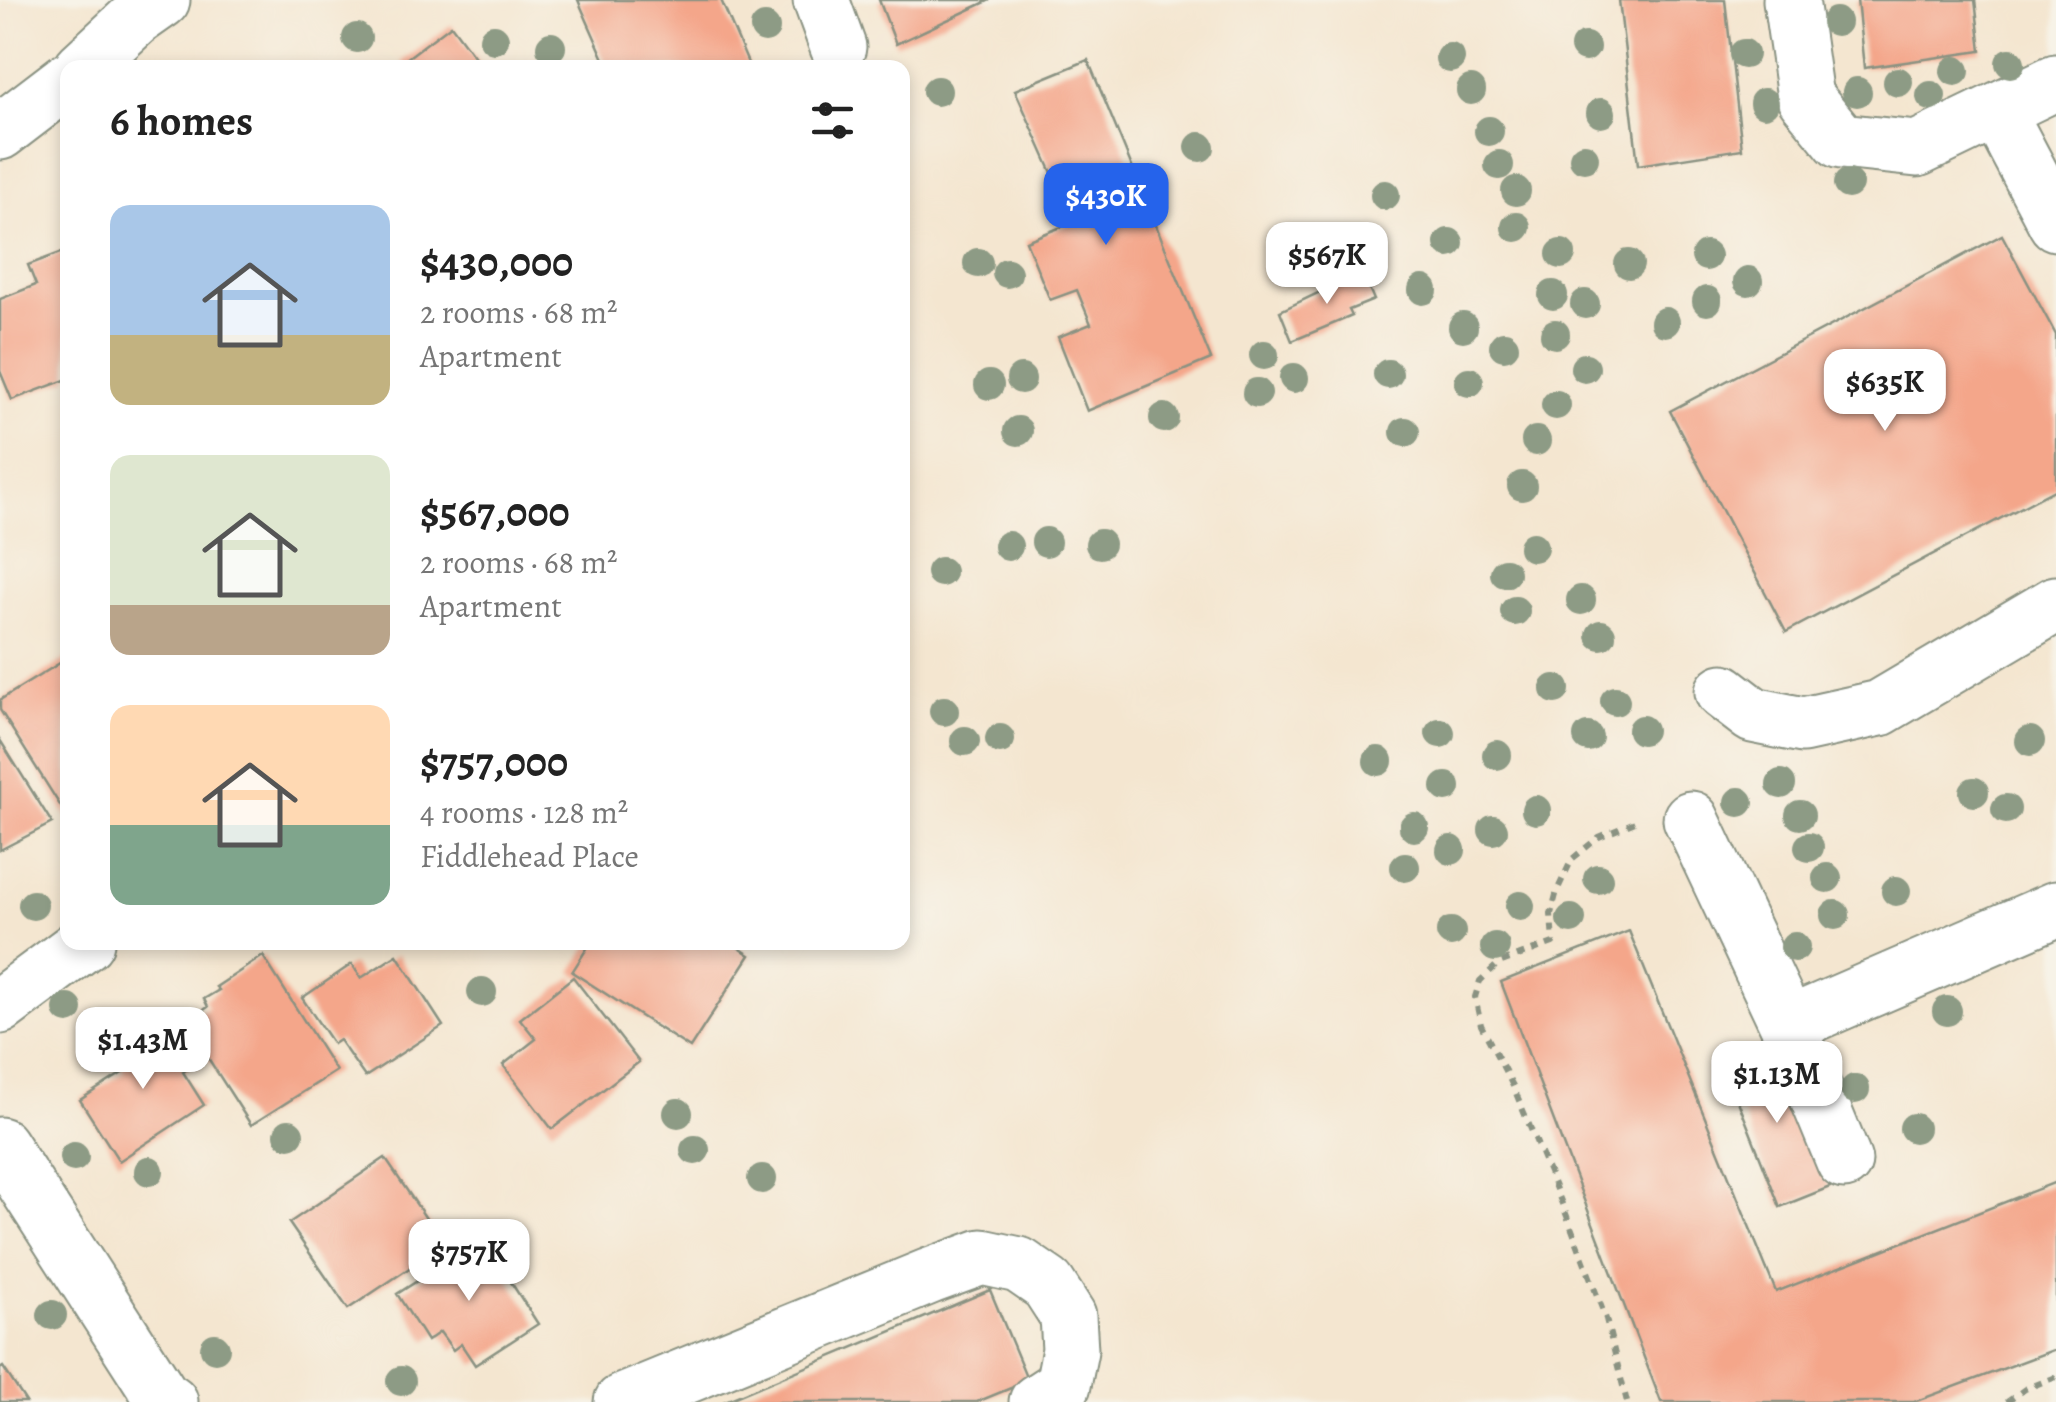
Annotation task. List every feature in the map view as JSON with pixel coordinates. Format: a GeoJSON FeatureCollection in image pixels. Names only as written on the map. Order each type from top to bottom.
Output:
{"type":"FeatureCollection","features":[{"type":"Feature","properties":{"kind":"street"},"geometry":{"type":"LineString","coordinates":[[91,60],[162,0]]}},
{"type":"Feature","properties":{"kind":"street"},"geometry":{"type":"LineString","coordinates":[[1791,0],[1804,97],[1841,141],[1917,148],[2056,82]]}},
{"type":"Feature","properties":{"kind":"street"},"geometry":{"type":"LineString","coordinates":[[0,132],[60,86]]}},
{"type":"Feature","properties":{"kind":"street"},"geometry":{"type":"LineString","coordinates":[[1997,111],[2056,223]]}},
{"type":"Feature","properties":{"kind":"street"},"geometry":{"type":"LineString","coordinates":[[1722,692],[1754,716],[1803,726],[1880,708],[2056,604]]}},
{"type":"Feature","properties":{"kind":"street"},"geometry":{"type":"LineString","coordinates":[[1690,819],[1788,1025],[1844,1160]]}},
{"type":"Feature","properties":{"kind":"street"},"geometry":{"type":"LineString","coordinates":[[1788,1025],[2056,909]]}},
{"type":"Feature","properties":{"kind":"street"},"geometry":{"type":"LineString","coordinates":[[0,1006],[75,950]]}},
{"type":"Feature","properties":{"kind":"street"},"geometry":{"type":"LineString","coordinates":[[0,1145],[162,1396],[170,1402]]}},
{"type":"Feature","properties":{"kind":"street"},"geometry":{"type":"LineString","coordinates":[[622,1402],[982,1257],[1019,1265],[1034,1275],[1048,1285],[1068,1316],[1070,1350],[1063,1385],[1038,1402]]}},
{"type":"Feature","properties":{"kind":"path"},"geometry":{"type":"LineString","coordinates":[[1627,1402],[1606,1319],[1513,1086],[1481,1025],[1475,997],[1480,981],[1499,963],[1552,943],[1551,914],[1572,859],[1599,837],[1686,802],[1690,819]]}},
{"type":"Feature","properties":{"kind":"path"},"geometry":{"type":"LineString","coordinates":[[2007,1402],[2025,1389],[2056,1377]]}},
{"type":"Feature","properties":{"kind":"building"},"geometry":{"type":"Polygon","coordinates":[[[578,0],[721,0],[747,60],[604,60],[578,0]]]}},
{"type":"Feature","properties":{"kind":"building"},"geometry":{"type":"Polygon","coordinates":[[[879,0],[990,0],[896,44],[879,0]]]}},
{"type":"Feature","properties":{"kind":"building"},"geometry":{"type":"Polygon","coordinates":[[[1619,0],[1725,0],[1742,149],[1638,165],[1619,0]]]}},
{"type":"Feature","properties":{"kind":"building"},"geometry":{"type":"Polygon","coordinates":[[[1857,0],[1975,0],[1981,51],[1864,68],[1857,0]]]}},
{"type":"Feature","properties":{"kind":"building"},"geometry":{"type":"Polygon","coordinates":[[[451,25],[477,60],[405,60],[451,25]]]}},
{"type":"Feature","properties":{"kind":"building"},"geometry":{"type":"Polygon","coordinates":[[[1088,60],[1211,359],[1087,411],[1058,337],[1091,324],[1077,290],[1050,300],[1026,241],[1074,222],[1015,90],[1088,60]]]}},
{"type":"Feature","properties":{"kind":"building"},"geometry":{"type":"Polygon","coordinates":[[[2002,235],[2056,335],[2056,489],[1786,632],[1670,411],[2002,235]]]}},
{"type":"Feature","properties":{"kind":"building"},"geometry":{"type":"Polygon","coordinates":[[[60,253],[60,382],[12,400],[0,371],[0,299],[36,285],[28,265],[60,253]]]}},
{"type":"Feature","properties":{"kind":"building"},"geometry":{"type":"Polygon","coordinates":[[[1362,272],[1374,300],[1349,310],[1352,316],[1292,341],[1280,311],[1362,272]]]}},
{"type":"Feature","properties":{"kind":"building"},"geometry":{"type":"Polygon","coordinates":[[[60,663],[60,805],[0,710],[0,700],[60,663]]]}},
{"type":"Feature","properties":{"kind":"building"},"geometry":{"type":"Polygon","coordinates":[[[0,740],[52,823],[0,850],[0,740]]]}},
{"type":"Feature","properties":{"kind":"building"},"geometry":{"type":"Polygon","coordinates":[[[1629,931],[1776,1292],[2056,1182],[2056,1349],[1914,1402],[1661,1402],[1501,982],[1629,931]]]}},
{"type":"Feature","properties":{"kind":"building"},"geometry":{"type":"Polygon","coordinates":[[[586,950],[742,950],[750,955],[690,1048],[572,972],[586,950]]]}},
{"type":"Feature","properties":{"kind":"building"},"geometry":{"type":"Polygon","coordinates":[[[397,955],[443,1026],[365,1077],[339,1040],[333,1044],[302,998],[352,964],[361,978],[397,955]]]}},
{"type":"Feature","properties":{"kind":"building"},"geometry":{"type":"Polygon","coordinates":[[[263,956],[336,1071],[251,1125],[185,1022],[208,1007],[204,999],[219,990],[216,987],[263,956]]]}},
{"type":"Feature","properties":{"kind":"building"},"geometry":{"type":"Polygon","coordinates":[[[573,977],[639,1062],[552,1129],[503,1065],[536,1039],[520,1019],[573,977]]]}},
{"type":"Feature","properties":{"kind":"building"},"geometry":{"type":"Polygon","coordinates":[[[159,1019],[190,1067],[183,1072],[204,1105],[119,1161],[80,1100],[124,1072],[110,1051],[159,1019]]]}},
{"type":"Feature","properties":{"kind":"building"},"geometry":{"type":"Polygon","coordinates":[[[1775,1045],[1830,1187],[1780,1207],[1724,1066],[1775,1045]]]}},
{"type":"Feature","properties":{"kind":"building"},"geometry":{"type":"Polygon","coordinates":[[[385,1158],[444,1245],[348,1309],[289,1223],[385,1158]]]}},
{"type":"Feature","properties":{"kind":"building"},"geometry":{"type":"Polygon","coordinates":[[[483,1239],[538,1324],[475,1365],[461,1344],[453,1350],[440,1332],[427,1341],[397,1294],[483,1239]]]}},
{"type":"Feature","properties":{"kind":"building"},"geometry":{"type":"Polygon","coordinates":[[[990,1290],[1028,1381],[977,1402],[723,1402],[990,1290]]]}},
{"type":"Feature","properties":{"kind":"building"},"geometry":{"type":"Polygon","coordinates":[[[3,1367],[26,1402],[0,1402],[3,1367]]]}}]}
